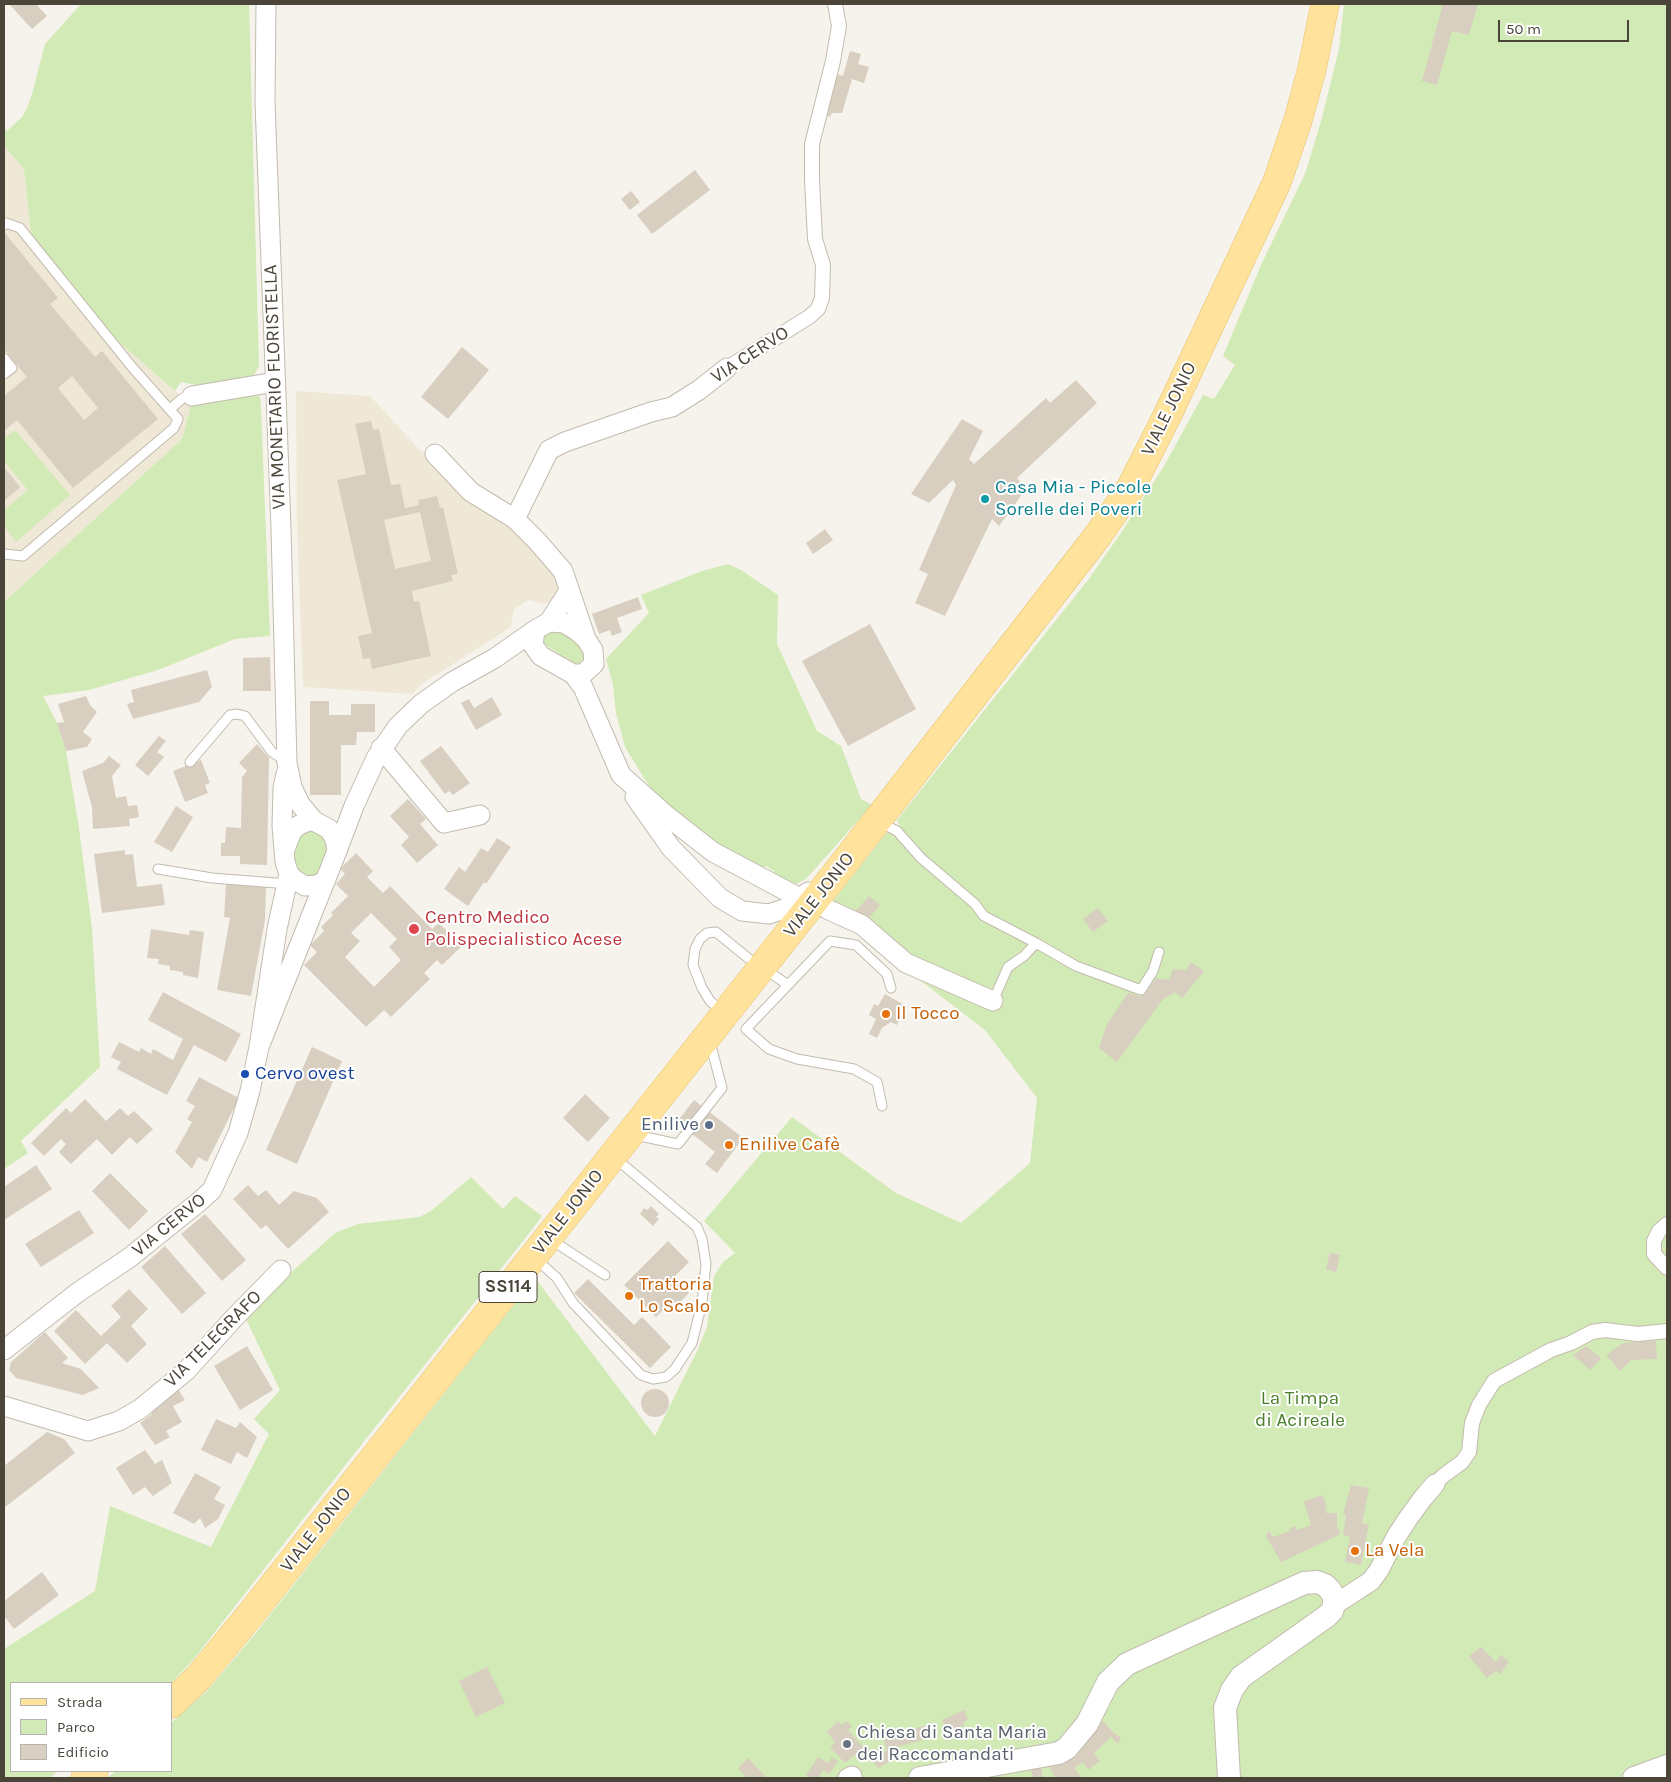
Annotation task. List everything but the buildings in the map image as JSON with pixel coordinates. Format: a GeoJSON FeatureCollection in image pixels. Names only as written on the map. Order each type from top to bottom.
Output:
{"type":"FeatureCollection","features":[{"type":"Feature","properties":{"kind":"main road","name":"VIALE JONIO"},"geometry":{"type":"LineString","coordinates":[[172,1703],[199,1676],[250,1615],[841,867],[1096,538],[1130,488],[1167,416],[1277,182],[1298,120],[1312,70],[1325,4]]}},
{"type":"Feature","properties":{"kind":"street","name":"VIA MONETARIO FLORISTELLA"},"geometry":{"type":"LineString","coordinates":[[266,4],[265,102],[287,766]]}},
{"type":"Feature","properties":{"kind":"street","name":"VIA CERVO"},"geometry":{"type":"LineString","coordinates":[[515,519],[549,450],[565,442],[672,406],[699,390],[727,368],[809,317],[818,309],[822,298],[823,264],[815,239],[812,144],[833,62],[839,26],[835,4]]}},
{"type":"Feature","properties":{"kind":"street"},"geometry":{"type":"LineString","coordinates":[[192,396],[275,382]]}},
{"type":"Feature","properties":{"kind":"street"},"geometry":{"type":"LineString","coordinates":[[435,454],[471,492],[515,519],[563,571],[586,639],[593,650],[597,718]]}},
{"type":"Feature","properties":{"kind":"street"},"geometry":{"type":"LineString","coordinates":[[541,656],[533,646],[542,626],[569,591]]}},
{"type":"Feature","properties":{"kind":"street"},"geometry":{"type":"LineString","coordinates":[[259,1047],[338,851],[354,806],[382,748],[398,726],[421,704],[452,682],[495,658],[542,626],[564,623],[586,639]]}},
{"type":"Feature","properties":{"kind":"street"},"geometry":{"type":"LineString","coordinates":[[495,658],[521,652],[541,656],[573,674],[582,687],[597,718],[621,775],[642,808],[671,848],[720,898],[742,911],[769,914],[787,908],[841,867]]}},
{"type":"Feature","properties":{"kind":"street"},"geometry":{"type":"LineString","coordinates":[[573,674],[583,674],[594,664]]}},
{"type":"Feature","properties":{"kind":"street"},"geometry":{"type":"LineString","coordinates":[[382,748],[444,823],[480,815]]}},
{"type":"Feature","properties":{"kind":"street"},"geometry":{"type":"LineString","coordinates":[[287,766],[292,787],[300,804],[317,822],[329,829],[335,839],[338,851]]}},
{"type":"Feature","properties":{"kind":"street"},"geometry":{"type":"LineString","coordinates":[[259,1047],[276,929],[293,881],[285,862],[282,826],[282,788],[287,766]]}},
{"type":"Feature","properties":{"kind":"street"},"geometry":{"type":"LineString","coordinates":[[621,775],[667,816],[713,852],[794,895]]}},
{"type":"Feature","properties":{"kind":"street"},"geometry":{"type":"LineString","coordinates":[[285,849],[292,831],[299,825],[309,821],[317,822],[334,818],[354,806]]}},
{"type":"Feature","properties":{"kind":"street"},"geometry":{"type":"LineString","coordinates":[[293,881],[317,885],[326,880]]}},
{"type":"Feature","properties":{"kind":"street"},"geometry":{"type":"LineString","coordinates":[[827,909],[862,925],[906,963],[993,1002]]}},
{"type":"Feature","properties":{"kind":"street","name":"VIA CERVO"},"geometry":{"type":"LineString","coordinates":[[4,1350],[77,1293],[129,1258],[212,1190],[238,1133],[250,1091],[259,1047]]}},
{"type":"Feature","properties":{"kind":"street"},"geometry":{"type":"LineString","coordinates":[[1667,1224],[1659,1231],[1654,1241],[1654,1254],[1667,1268]]}},
{"type":"Feature","properties":{"kind":"street","name":"VIA TELEGRAFO"},"geometry":{"type":"LineString","coordinates":[[4,1406],[88,1431],[119,1420],[140,1409],[186,1371],[281,1270]]}},
{"type":"Feature","properties":{"kind":"street"},"geometry":{"type":"LineString","coordinates":[[1334,1605],[1371,1581],[1379,1570],[1396,1537],[1423,1498],[1443,1476],[1462,1462],[1469,1452],[1472,1422],[1479,1405],[1494,1381],[1551,1350],[1571,1343],[1592,1332],[1605,1330],[1638,1334],[1667,1331]]}},
{"type":"Feature","properties":{"kind":"street"},"geometry":{"type":"LineString","coordinates":[[920,1778],[1058,1754],[1067,1748],[1087,1724],[1108,1682],[1127,1664],[1304,1583],[1317,1582],[1325,1585],[1330,1590],[1334,1605],[1332,1611],[1241,1677],[1232,1690],[1226,1708],[1229,1778]]}},
{"type":"Feature","properties":{"kind":"street"},"geometry":{"type":"LineString","coordinates":[[1634,1778],[1667,1766]]}},
{"type":"Feature","properties":{"kind":"lane"},"geometry":{"type":"LineString","coordinates":[[4,225],[6,223],[20,228],[132,367],[178,419],[174,428],[23,556],[4,554]]}},
{"type":"Feature","properties":{"kind":"lane"},"geometry":{"type":"LineString","coordinates":[[4,358],[12,368],[4,374]]}},
{"type":"Feature","properties":{"kind":"lane"},"geometry":{"type":"LineString","coordinates":[[170,409],[183,398],[192,396]]}},
{"type":"Feature","properties":{"kind":"lane"},"geometry":{"type":"LineString","coordinates":[[190,762],[230,715],[237,714],[244,716],[272,752],[287,766]]}},
{"type":"Feature","properties":{"kind":"lane"},"geometry":{"type":"LineString","coordinates":[[877,821],[897,830],[921,858],[975,904],[984,916],[1076,966],[1141,990],[1153,971],[1159,952]]}},
{"type":"Feature","properties":{"kind":"lane"},"geometry":{"type":"LineString","coordinates":[[158,869],[212,878],[293,881]]}},
{"type":"Feature","properties":{"kind":"lane"},"geometry":{"type":"LineString","coordinates":[[725,1014],[710,1001],[702,988],[694,965],[695,949],[700,939],[707,933],[716,932],[748,958]]}},
{"type":"Feature","properties":{"kind":"lane"},"geometry":{"type":"LineString","coordinates":[[882,1106],[876,1082],[854,1069],[797,1059],[769,1048],[746,1029],[830,941],[856,945],[887,974],[891,988]]}},
{"type":"Feature","properties":{"kind":"lane"},"geometry":{"type":"LineString","coordinates":[[993,1002],[1008,968],[1024,956],[1036,943]]}},
{"type":"Feature","properties":{"kind":"lane"},"geometry":{"type":"LineString","coordinates":[[775,976],[788,985]]}},
{"type":"Feature","properties":{"kind":"lane"},"geometry":{"type":"LineString","coordinates":[[630,1134],[678,1144],[722,1088],[708,1035]]}},
{"type":"Feature","properties":{"kind":"lane"},"geometry":{"type":"LineString","coordinates":[[540,1247],[573,1303],[641,1375],[653,1379],[666,1377],[675,1369],[692,1343],[702,1303],[706,1264],[702,1239],[697,1227],[612,1156]]}},
{"type":"Feature","properties":{"kind":"lane"},"geometry":{"type":"LineString","coordinates":[[540,1247],[606,1276]]}},
{"type":"Feature","properties":{"kind":"shaded area"},"geometry":{"type":"Polygon","coordinates":[[[4,146],[24,169],[31,234],[112,336],[191,405],[182,439],[4,602],[4,146]]]}},
{"type":"Feature","properties":{"kind":"shaded area"},"geometry":{"type":"Polygon","coordinates":[[[296,391],[370,396],[421,451],[426,453],[529,539],[561,584],[556,595],[546,604],[528,600],[514,609],[511,627],[422,684],[412,694],[303,687],[297,525],[296,391]]]}},
{"type":"Feature","properties":{"kind":"green space"},"geometry":{"type":"Polygon","coordinates":[[[81,4],[249,4],[259,366],[254,375],[244,379],[196,385],[181,382],[175,391],[112,336],[31,234],[24,169],[4,146],[4,128],[7,131],[22,117],[32,94],[45,44],[81,4]]]}},
{"type":"Feature","properties":{"kind":"green space","name":"La Timpa di Acireale"},"geometry":{"type":"Polygon","coordinates":[[[1344,4],[1667,4],[1667,1778],[107,1778],[115,1772],[172,1772],[172,1722],[207,1691],[255,1634],[535,1278],[655,1436],[707,1327],[714,1276],[723,1262],[735,1253],[704,1221],[792,1117],[896,1193],[961,1223],[1030,1163],[1037,1098],[985,1030],[827,909],[887,832],[893,835],[900,826],[897,820],[1088,580],[1164,466],[1203,395],[1214,399],[1235,365],[1223,356],[1261,265],[1305,174],[1322,118],[1339,49],[1344,4]]]}},
{"type":"Feature","properties":{"kind":"green space"},"geometry":{"type":"Polygon","coordinates":[[[249,392],[260,397],[261,407],[270,636],[235,639],[158,670],[89,690],[43,696],[57,723],[66,751],[78,821],[92,928],[100,1067],[21,1141],[28,1153],[4,1169],[4,602],[182,439],[191,405],[249,392]]]}},
{"type":"Feature","properties":{"kind":"green space"},"geometry":{"type":"Polygon","coordinates":[[[15,430],[70,495],[16,542],[4,526],[4,510],[28,490],[4,461],[4,439],[15,430]]]}},
{"type":"Feature","properties":{"kind":"green space"},"geometry":{"type":"Polygon","coordinates":[[[728,564],[741,570],[778,595],[777,644],[817,731],[841,746],[861,799],[872,805],[806,879],[790,887],[771,880],[775,872],[766,866],[758,874],[666,806],[647,783],[625,747],[616,713],[613,685],[606,659],[649,613],[641,595],[702,571],[728,564]]]}},
{"type":"Feature","properties":{"kind":"green space"},"geometry":{"type":"Polygon","coordinates":[[[552,631],[561,632],[581,645],[586,660],[581,664],[576,664],[547,646],[543,641],[543,636],[552,631]]]}},
{"type":"Feature","properties":{"kind":"green space"},"geometry":{"type":"Polygon","coordinates":[[[310,828],[324,834],[331,850],[321,873],[308,877],[301,873],[293,860],[294,842],[298,835],[310,828]]]}},
{"type":"Feature","properties":{"kind":"green space"},"geometry":{"type":"Polygon","coordinates":[[[471,1177],[503,1209],[515,1196],[542,1216],[193,1660],[172,1682],[10,1682],[10,1772],[56,1772],[50,1778],[4,1778],[4,1649],[95,1591],[110,1506],[211,1547],[269,1434],[254,1419],[280,1390],[244,1315],[335,1233],[358,1224],[419,1217],[431,1211],[471,1177]]]}},
{"type":"Feature","properties":{"kind":"place","name":"Casa Mia - Piccole Sorelle dei Poveri"},"geometry":{"type":"Point","coordinates":[985,499]}},
{"type":"Feature","properties":{"kind":"place","name":"Centro Medico Polispecialistico Acese"},"geometry":{"type":"Point","coordinates":[414,929]}},
{"type":"Feature","properties":{"kind":"place","name":"Il Tocco"},"geometry":{"type":"Point","coordinates":[886,1014]}},
{"type":"Feature","properties":{"kind":"place","name":"Cervo ovest"},"geometry":{"type":"Point","coordinates":[245,1074]}},
{"type":"Feature","properties":{"kind":"place","name":"Enilive"},"geometry":{"type":"Point","coordinates":[709,1125]}},
{"type":"Feature","properties":{"kind":"place","name":"Enilive Cafè"},"geometry":{"type":"Point","coordinates":[729,1145]}},
{"type":"Feature","properties":{"kind":"place","name":"Trattoria Lo Scalo"},"geometry":{"type":"Point","coordinates":[629,1296]}},
{"type":"Feature","properties":{"kind":"place","name":"La Vela"},"geometry":{"type":"Point","coordinates":[1355,1551]}},
{"type":"Feature","properties":{"kind":"place","name":"Chiesa di Santa Maria dei Raccomandati"},"geometry":{"type":"Point","coordinates":[847,1744]}}]}
